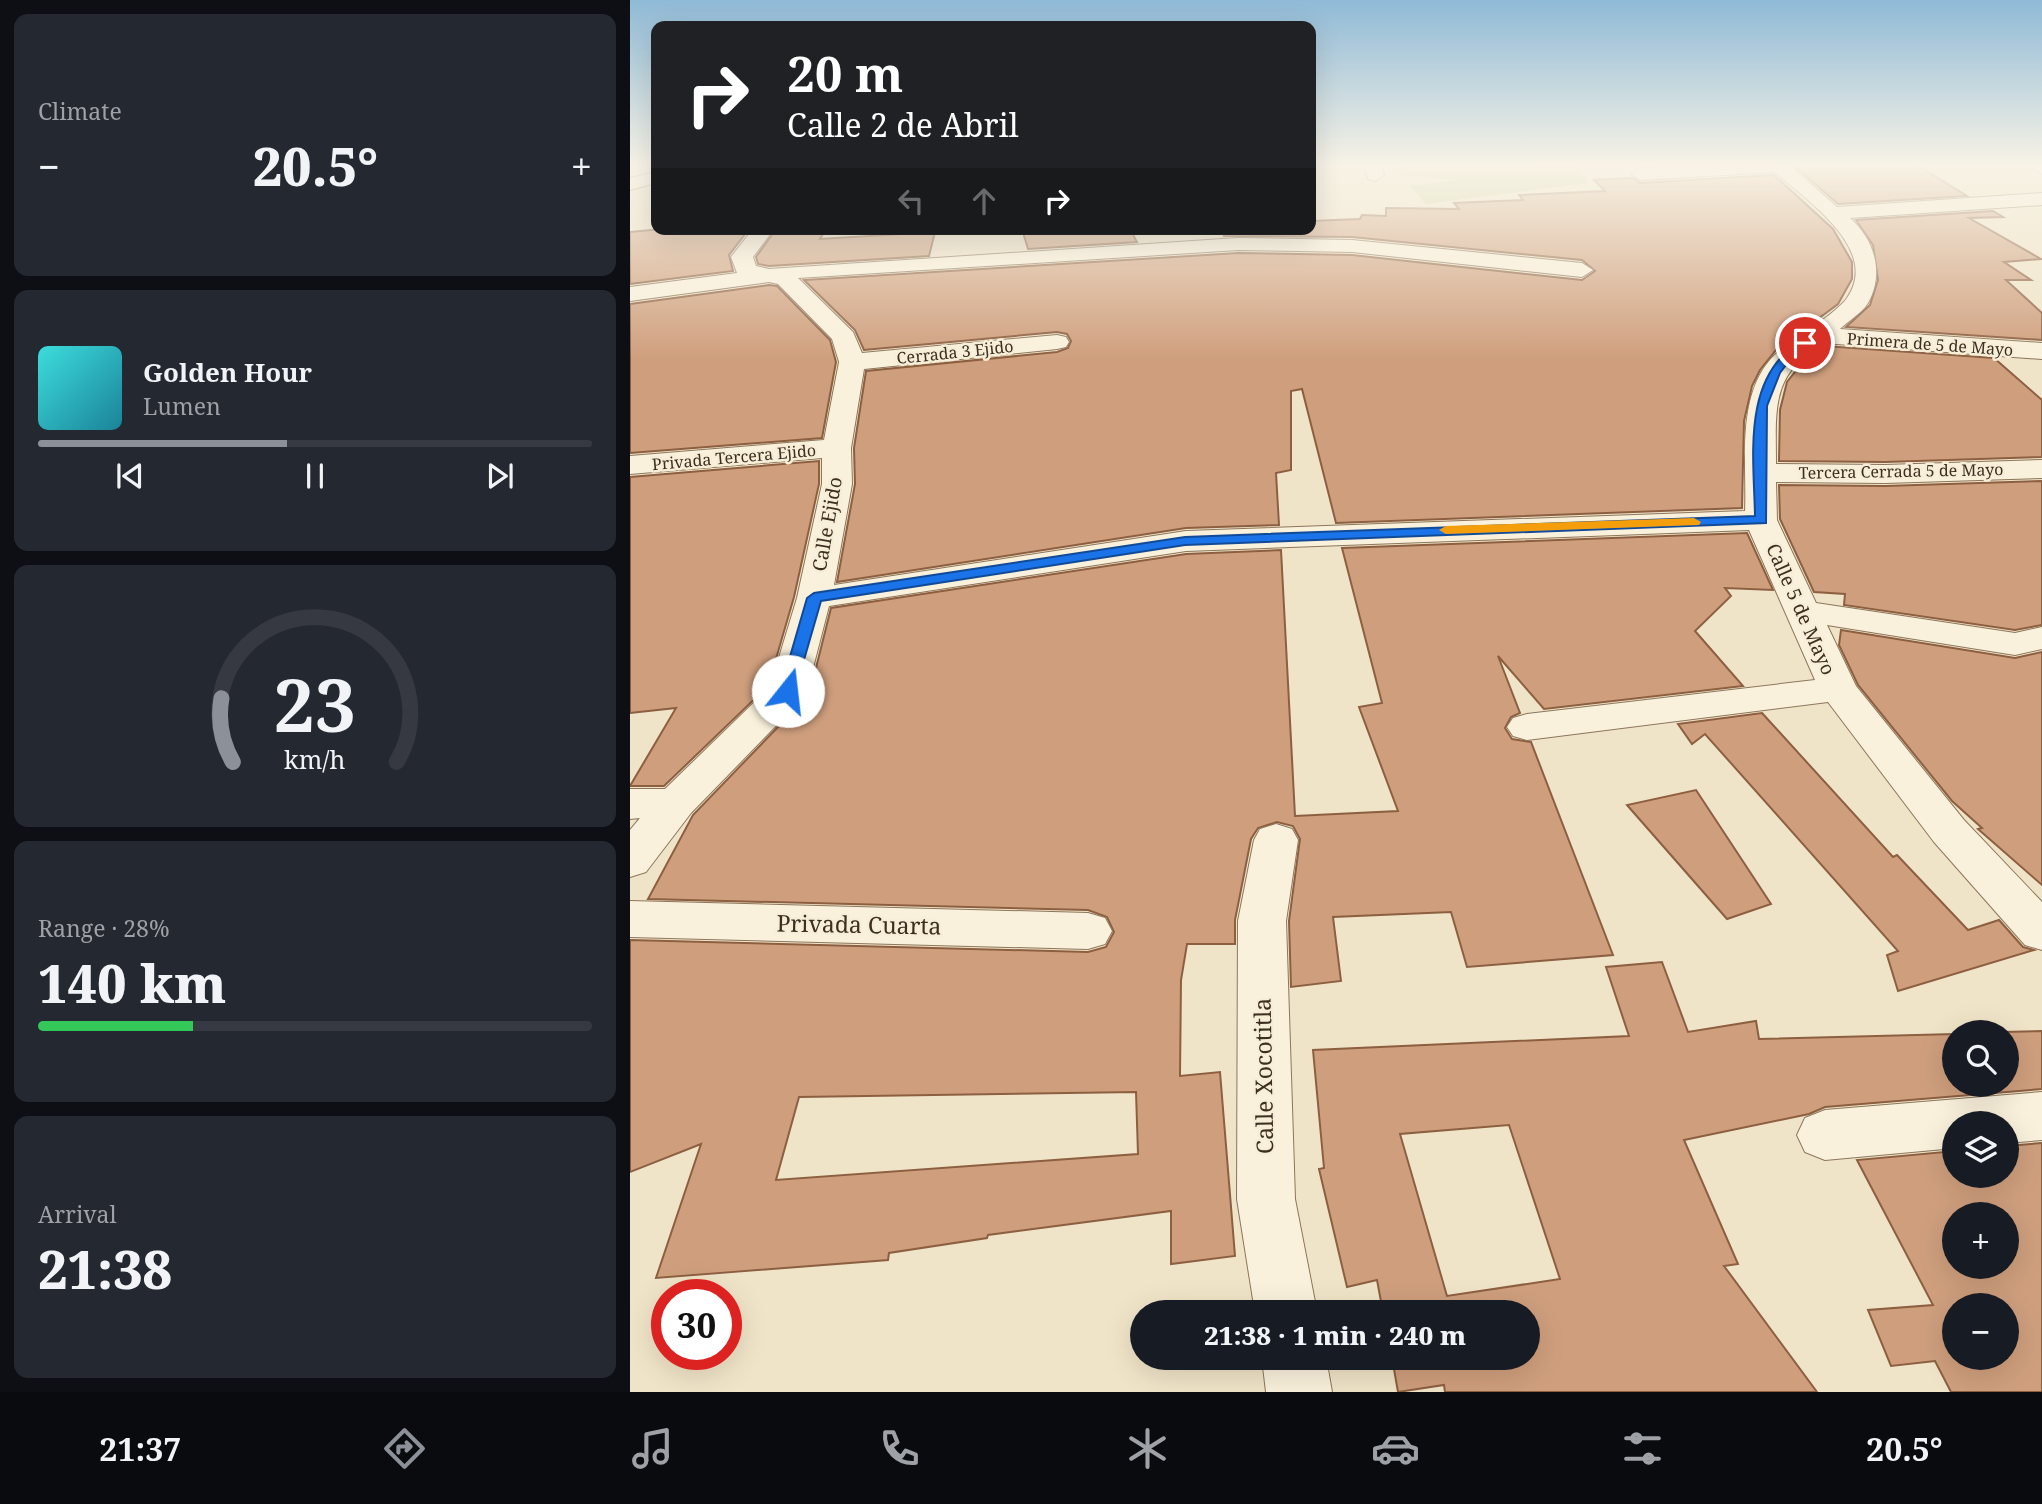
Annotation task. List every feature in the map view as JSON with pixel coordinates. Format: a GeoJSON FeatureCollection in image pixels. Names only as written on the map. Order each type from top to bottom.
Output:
{"type":"FeatureCollection","features":[{"type":"Feature","properties":{"kind":"street","name":"Calle 5 de Mayo"},"geometry":{"type":"LineString","coordinates":[[1846,229],[1861,247],[1866,264],[1865,281],[1857,302],[1818,335],[1791,351],[1774,373],[1762,406],[1759,473],[1761,520],[1838,690],[1949,831],[2042,932]]}},
{"type":"Feature","properties":{"kind":"street"},"geometry":{"type":"LineString","coordinates":[[759,235],[742,257],[747,271],[786,279],[844,337],[852,362]]}},
{"type":"Feature","properties":{"kind":"street"},"geometry":{"type":"LineString","coordinates":[[630,295],[772,276],[967,260],[1283,243],[1442,253],[1582,270]]}},
{"type":"Feature","properties":{"kind":"street","name":"Primera de 5 de Mayo"},"geometry":{"type":"LineString","coordinates":[[1818,335],[2042,351]]}},
{"type":"Feature","properties":{"kind":"street","name":"Cerrada 3 Ejido"},"geometry":{"type":"LineString","coordinates":[[852,362],[1057,342]]}},
{"type":"Feature","properties":{"kind":"street","name":"Calle Ejido"},"geometry":{"type":"LineString","coordinates":[[630,861],[676,803],[788,691],[814,598],[837,484],[837,448],[852,362]]}},
{"type":"Feature","properties":{"kind":"street","name":"Privada Tercera Ejido"},"geometry":{"type":"LineString","coordinates":[[630,465],[837,448]]}},
{"type":"Feature","properties":{"kind":"street","name":"Tercera Cerrada 5 de Mayo"},"geometry":{"type":"LineString","coordinates":[[1759,473],[1885,474],[2042,469]]}},
{"type":"Feature","properties":{"kind":"street"},"geometry":{"type":"LineString","coordinates":[[814,598],[1185,541],[1761,520]]}},
{"type":"Feature","properties":{"kind":"street"},"geometry":{"type":"LineString","coordinates":[[1802,611],[2015,644],[2042,638]]}},
{"type":"Feature","properties":{"kind":"street"},"geometry":{"type":"LineString","coordinates":[[1527,727],[1838,690]]}},
{"type":"Feature","properties":{"kind":"street"},"geometry":{"type":"LineString","coordinates":[[630,804],[676,803]]}},
{"type":"Feature","properties":{"kind":"street","name":"Calle Xocotitla"},"geometry":{"type":"LineString","coordinates":[[1276,840],[1262,920],[1266,1199],[1284,1300]]}},
{"type":"Feature","properties":{"kind":"street","name":"Privada Cuarta"},"geometry":{"type":"LineString","coordinates":[[630,919],[1088,931]]}},
{"type":"Feature","properties":{"kind":"street"},"geometry":{"type":"LineString","coordinates":[[1825,1135],[2042,1116]]}},
{"type":"Feature","properties":{"kind":"street"},"geometry":{"type":"LineString","coordinates":[[1296,1370],[1300,1392]]}},
{"type":"Feature","properties":{"kind":"building"},"geometry":{"type":"Polygon","coordinates":[[[1316,229],[1833,229],[1852,262],[1852,279],[1838,304],[1776,350],[1760,370],[1752,386],[1744,421],[1742,508],[1336,523],[1302,389],[1291,391],[1291,470],[1276,473],[1279,525],[1186,528],[837,582],[855,484],[854,448],[866,371],[1057,352],[1068,348],[1071,341],[1067,334],[1057,332],[864,350],[855,330],[804,280],[1238,253],[1352,255],[1582,280],[1595,271],[1582,260],[1352,237],[1224,236],[1316,235],[1316,229]]]}},
{"type":"Feature","properties":{"kind":"building"},"geometry":{"type":"Polygon","coordinates":[[[1862,229],[1988,229],[2041,259],[2004,262],[2031,280],[2006,280],[2042,313],[2042,340],[1846,327],[1870,305],[1878,280],[1873,245],[1862,229]]]}},
{"type":"Feature","properties":{"kind":"building"},"geometry":{"type":"Polygon","coordinates":[[[651,230],[651,235],[744,235],[729,255],[733,271],[630,284],[630,232],[651,230]]]}},
{"type":"Feature","properties":{"kind":"building"},"geometry":{"type":"Polygon","coordinates":[[[772,235],[822,235],[820,239],[934,235],[929,256],[769,266],[758,264],[756,257],[772,235]]]}},
{"type":"Feature","properties":{"kind":"building"},"geometry":{"type":"Polygon","coordinates":[[[1024,235],[1133,235],[1137,242],[1028,249],[1024,235]]]}},
{"type":"Feature","properties":{"kind":"building"},"geometry":{"type":"Polygon","coordinates":[[[777,286],[830,340],[836,362],[822,438],[630,453],[630,304],[777,286]]]}},
{"type":"Feature","properties":{"kind":"building"},"geometry":{"type":"Polygon","coordinates":[[[1824,346],[1994,358],[2042,400],[2042,457],[1885,462],[1779,461],[1780,410],[1787,382],[1807,357],[1824,346]]]}},
{"type":"Feature","properties":{"kind":"building"},"geometry":{"type":"Polygon","coordinates":[[[819,461],[819,484],[794,597],[768,686],[664,786],[630,786],[676,708],[630,713],[630,477],[819,461]]]}},
{"type":"Feature","properties":{"kind":"building"},"geometry":{"type":"Polygon","coordinates":[[[2042,481],[2042,625],[2015,630],[1844,605],[1845,594],[1814,592],[1780,519],[1779,485],[1885,486],[2042,481]]]}},
{"type":"Feature","properties":{"kind":"building"},"geometry":{"type":"Polygon","coordinates":[[[1747,533],[1773,590],[1725,588],[1731,596],[1695,631],[1743,686],[1544,709],[1498,656],[1520,713],[1511,717],[1505,728],[1512,739],[1531,742],[1613,955],[1467,967],[1451,912],[1333,917],[1341,981],[1291,987],[1289,921],[1300,839],[1293,826],[1277,822],[1258,828],[1251,839],[1235,920],[1235,944],[1187,944],[1181,980],[1180,1076],[1220,1072],[1235,1256],[1171,1264],[1171,1211],[988,1235],[987,1238],[889,1253],[888,1260],[656,1278],[701,1144],[630,1172],[630,940],[1088,952],[1106,947],[1114,932],[1107,917],[1088,910],[648,899],[693,815],[810,692],[831,608],[1186,554],[1281,550],[1295,816],[1398,811],[1359,707],[1382,703],[1342,548],[1747,533]],[[1136,1092],[799,1097],[776,1180],[1138,1154],[1136,1092]]]}},
{"type":"Feature","properties":{"kind":"building"},"geometry":{"type":"Polygon","coordinates":[[[1841,630],[2015,658],[2042,652],[2042,885],[1978,829],[1982,828],[1952,801],[1858,685],[1839,645],[1841,630]]]}},
{"type":"Feature","properties":{"kind":"building"},"geometry":{"type":"Polygon","coordinates":[[[1762,713],[1893,857],[1897,855],[1968,930],[1999,920],[2023,947],[2034,950],[1898,991],[1887,955],[1898,951],[1705,734],[1692,744],[1678,724],[1762,713]]]}},
{"type":"Feature","properties":{"kind":"building"},"geometry":{"type":"Polygon","coordinates":[[[1696,790],[1771,904],[1727,919],[1627,805],[1696,790]]]}},
{"type":"Feature","properties":{"kind":"building"},"geometry":{"type":"Polygon","coordinates":[[[1662,962],[1688,1032],[1756,1021],[1759,1039],[1942,1034],[1942,1097],[1946,1097],[1825,1107],[1809,1114],[1684,1140],[1738,1264],[1724,1266],[1817,1392],[1445,1392],[1444,1385],[1398,1392],[1394,1370],[1540,1370],[1540,1300],[1381,1300],[1377,1280],[1347,1287],[1319,1169],[1324,1168],[1313,1050],[1629,1036],[1606,967],[1662,962]],[[1509,1125],[1400,1134],[1447,1296],[1560,1279],[1509,1125]]]}},
{"type":"Feature","properties":{"kind":"building"},"geometry":{"type":"Polygon","coordinates":[[[2042,1031],[2042,1089],[2019,1091],[2019,1032],[2042,1031]]]}},
{"type":"Feature","properties":{"kind":"building"},"geometry":{"type":"Polygon","coordinates":[[[2042,1143],[2042,1392],[1951,1392],[1935,1361],[1891,1366],[1868,1310],[1933,1305],[1857,1160],[1942,1152],[1942,1188],[2019,1188],[2019,1145],[2042,1143]]]}},
{"type":"Feature","properties":{"kind":"slow traffic"},"geometry":{"type":"LineString","coordinates":[[1446,530],[1694,522]]}},
{"type":"Feature","properties":{"kind":"route"},"geometry":{"type":"LineString","coordinates":[[788,691],[814,598],[1185,541],[1761,520],[1759,435],[1762,406],[1774,373],[1791,351],[1805,343]]}}]}
